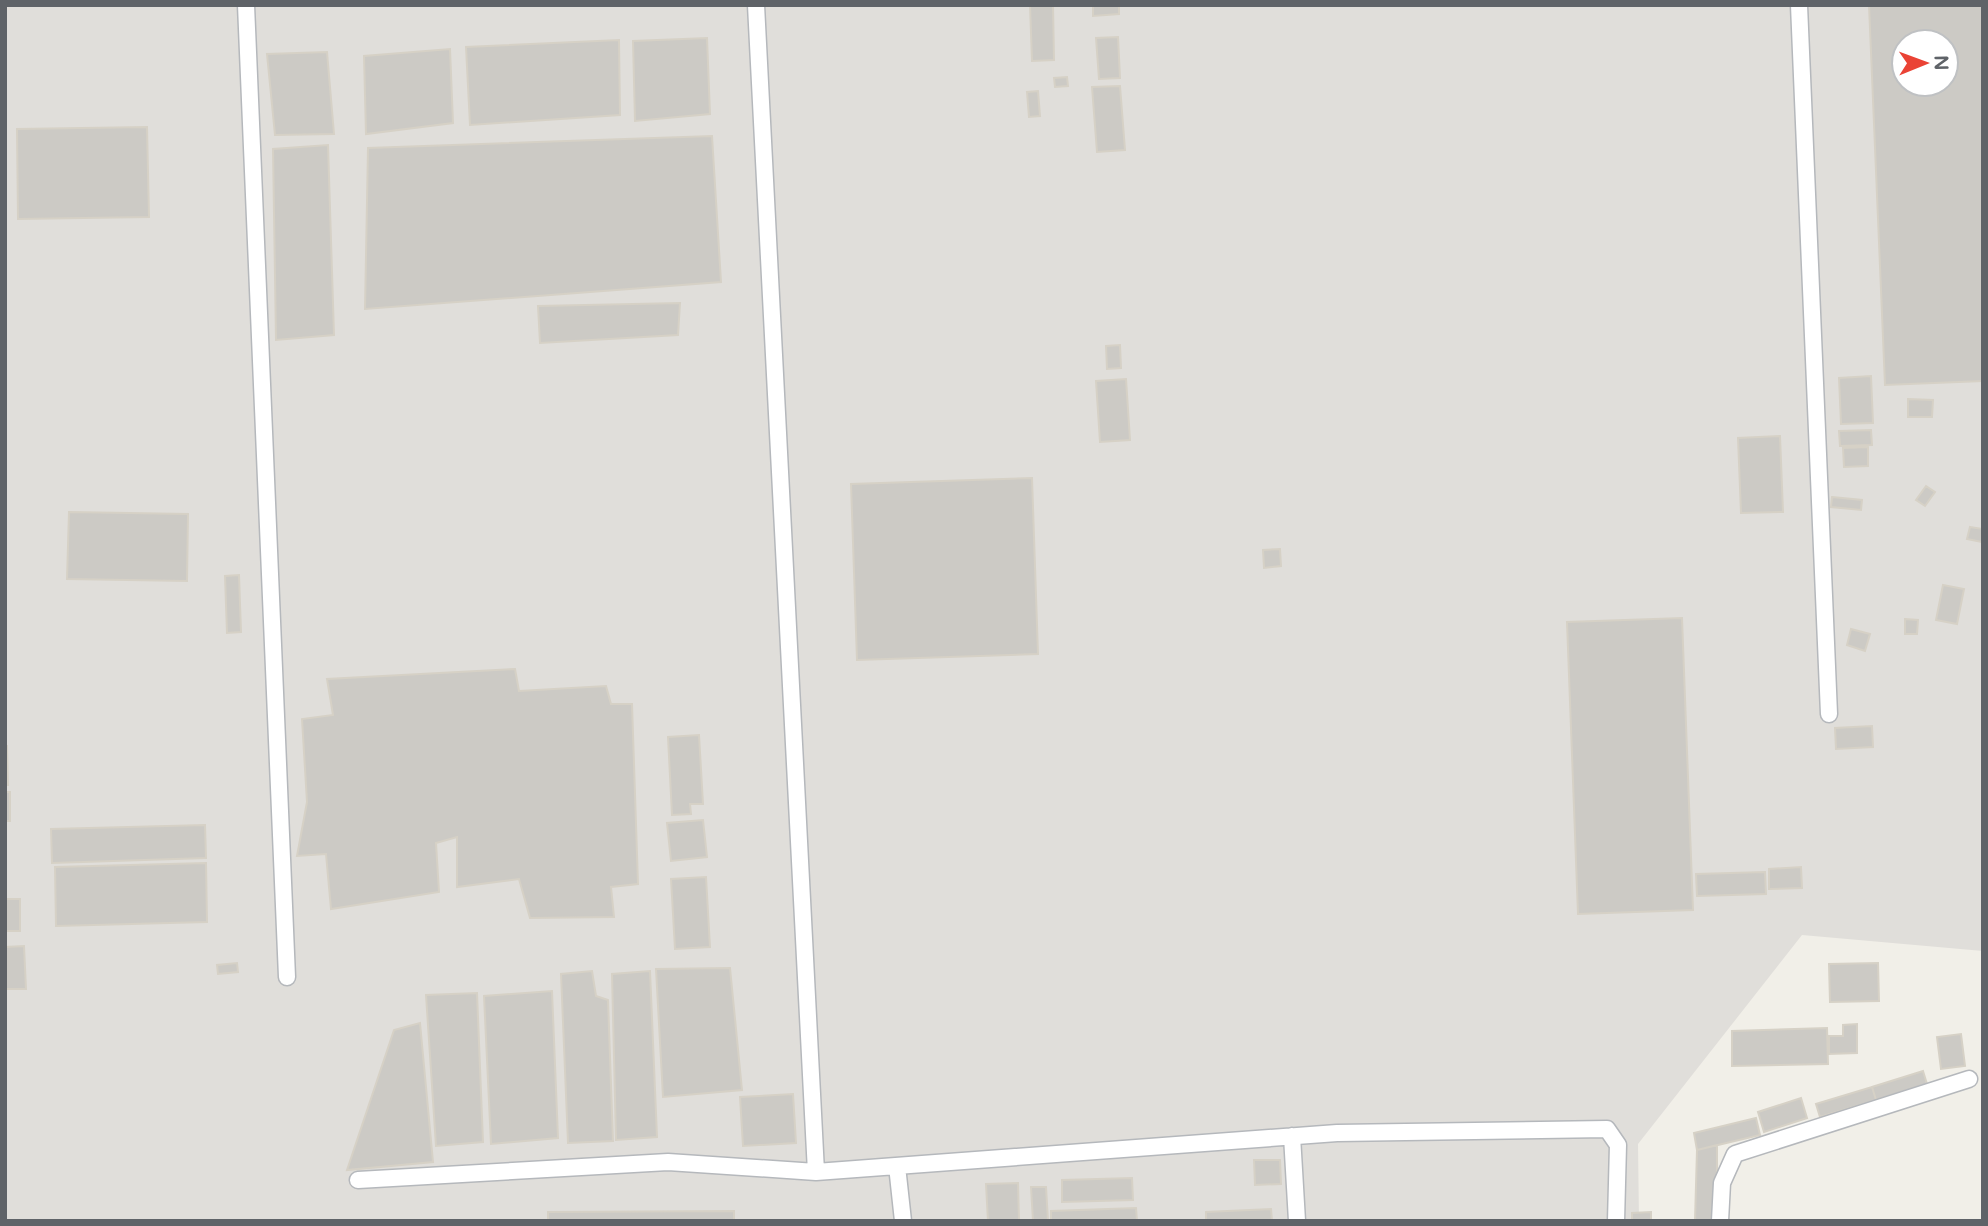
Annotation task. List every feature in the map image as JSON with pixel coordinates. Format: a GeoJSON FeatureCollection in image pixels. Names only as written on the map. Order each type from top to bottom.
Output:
{"type":"FeatureCollection","features":[{"type":"Feature","properties":{"kind":"street"},"geometry":{"type":"LineString","coordinates":[[246,5],[287,977]]}},
{"type":"Feature","properties":{"kind":"street"},"geometry":{"type":"LineString","coordinates":[[756,5],[816,1172]]}},
{"type":"Feature","properties":{"kind":"street"},"geometry":{"type":"LineString","coordinates":[[1799,5],[1829,714]]}},
{"type":"Feature","properties":{"kind":"street"},"geometry":{"type":"LineString","coordinates":[[1720,1221],[1722,1183],[1735,1154],[1969,1079]]}},
{"type":"Feature","properties":{"kind":"street"},"geometry":{"type":"LineString","coordinates":[[358,1180],[668,1162],[816,1172],[1338,1133],[1607,1129],[1618,1145],[1616,1221]]}},
{"type":"Feature","properties":{"kind":"street"},"geometry":{"type":"LineString","coordinates":[[1292,1136],[1297,1221]]}},
{"type":"Feature","properties":{"kind":"street"},"geometry":{"type":"LineString","coordinates":[[897,1166],[903,1221]]}},
{"type":"Feature","properties":{"kind":"shaded area"},"geometry":{"type":"Polygon","coordinates":[[[5,5],[1983,5],[1983,951],[1802,935],[1638,1144],[1639,1221],[5,1221],[5,5]]]}},
{"type":"Feature","properties":{"kind":"building"},"geometry":{"type":"Polygon","coordinates":[[[1030,5],[1053,5],[1054,60],[1032,61],[1030,5]]]}},
{"type":"Feature","properties":{"kind":"building"},"geometry":{"type":"Polygon","coordinates":[[[1093,5],[1119,5],[1119,14],[1093,16],[1093,5]]]}},
{"type":"Feature","properties":{"kind":"building"},"geometry":{"type":"Polygon","coordinates":[[[1869,5],[1983,5],[1983,381],[1885,385],[1869,5]]]}},
{"type":"Feature","properties":{"kind":"building"},"geometry":{"type":"Polygon","coordinates":[[[1118,37],[1120,78],[1099,79],[1096,38],[1118,37]]]}},
{"type":"Feature","properties":{"kind":"building"},"geometry":{"type":"Polygon","coordinates":[[[707,38],[710,114],[635,121],[633,41],[707,38]]]}},
{"type":"Feature","properties":{"kind":"building"},"geometry":{"type":"Polygon","coordinates":[[[619,40],[620,115],[470,125],[466,47],[619,40]]]}},
{"type":"Feature","properties":{"kind":"building"},"geometry":{"type":"Polygon","coordinates":[[[450,49],[453,123],[366,134],[364,56],[450,49]]]}},
{"type":"Feature","properties":{"kind":"building"},"geometry":{"type":"Polygon","coordinates":[[[327,52],[334,134],[275,135],[267,54],[327,52]]]}},
{"type":"Feature","properties":{"kind":"building"},"geometry":{"type":"Polygon","coordinates":[[[1067,77],[1068,86],[1055,87],[1054,78],[1067,77]]]}},
{"type":"Feature","properties":{"kind":"building"},"geometry":{"type":"Polygon","coordinates":[[[1120,86],[1125,150],[1097,152],[1092,87],[1120,86]]]}},
{"type":"Feature","properties":{"kind":"building"},"geometry":{"type":"Polygon","coordinates":[[[1038,91],[1040,116],[1029,117],[1027,92],[1038,91]]]}},
{"type":"Feature","properties":{"kind":"building"},"geometry":{"type":"Polygon","coordinates":[[[147,127],[149,217],[18,219],[17,129],[147,127]]]}},
{"type":"Feature","properties":{"kind":"building"},"geometry":{"type":"Polygon","coordinates":[[[712,136],[721,282],[365,309],[368,148],[712,136]]]}},
{"type":"Feature","properties":{"kind":"building"},"geometry":{"type":"Polygon","coordinates":[[[328,145],[334,335],[276,340],[273,149],[328,145]]]}},
{"type":"Feature","properties":{"kind":"building"},"geometry":{"type":"Polygon","coordinates":[[[680,303],[678,335],[540,343],[538,306],[680,303]]]}},
{"type":"Feature","properties":{"kind":"building"},"geometry":{"type":"Polygon","coordinates":[[[1120,345],[1121,368],[1107,369],[1106,346],[1120,345]]]}},
{"type":"Feature","properties":{"kind":"building"},"geometry":{"type":"Polygon","coordinates":[[[1871,376],[1873,423],[1841,424],[1839,378],[1871,376]]]}},
{"type":"Feature","properties":{"kind":"building"},"geometry":{"type":"Polygon","coordinates":[[[1126,379],[1130,440],[1100,442],[1096,381],[1126,379]]]}},
{"type":"Feature","properties":{"kind":"building"},"geometry":{"type":"Polygon","coordinates":[[[1908,399],[1933,400],[1932,417],[1908,417],[1908,399]]]}},
{"type":"Feature","properties":{"kind":"building"},"geometry":{"type":"Polygon","coordinates":[[[1871,430],[1872,445],[1840,446],[1839,431],[1871,430]]]}},
{"type":"Feature","properties":{"kind":"building"},"geometry":{"type":"Polygon","coordinates":[[[1780,436],[1783,512],[1741,513],[1738,438],[1780,436]]]}},
{"type":"Feature","properties":{"kind":"building"},"geometry":{"type":"Polygon","coordinates":[[[1868,447],[1868,466],[1844,467],[1843,448],[1868,447]]]}},
{"type":"Feature","properties":{"kind":"building"},"geometry":{"type":"Polygon","coordinates":[[[1032,478],[1038,654],[857,660],[851,484],[1032,478]]]}},
{"type":"Feature","properties":{"kind":"building"},"geometry":{"type":"Polygon","coordinates":[[[1926,486],[1935,492],[1925,506],[1916,500],[1926,486]]]}},
{"type":"Feature","properties":{"kind":"building"},"geometry":{"type":"Polygon","coordinates":[[[1832,497],[1862,500],[1861,510],[1831,507],[1832,497]]]}},
{"type":"Feature","properties":{"kind":"building"},"geometry":{"type":"Polygon","coordinates":[[[69,512],[188,514],[187,581],[67,579],[69,512]]]}},
{"type":"Feature","properties":{"kind":"building"},"geometry":{"type":"Polygon","coordinates":[[[1970,527],[1983,529],[1982,542],[1967,539],[1970,527]]]}},
{"type":"Feature","properties":{"kind":"building"},"geometry":{"type":"Polygon","coordinates":[[[1280,549],[1281,566],[1264,568],[1263,550],[1280,549]]]}},
{"type":"Feature","properties":{"kind":"building"},"geometry":{"type":"Polygon","coordinates":[[[239,575],[241,632],[227,633],[225,576],[239,575]]]}},
{"type":"Feature","properties":{"kind":"building"},"geometry":{"type":"Polygon","coordinates":[[[1943,585],[1964,589],[1957,624],[1936,620],[1943,585]]]}},
{"type":"Feature","properties":{"kind":"building"},"geometry":{"type":"Polygon","coordinates":[[[1682,618],[1693,910],[1578,914],[1567,622],[1682,618]]]}},
{"type":"Feature","properties":{"kind":"building"},"geometry":{"type":"Polygon","coordinates":[[[1905,619],[1918,620],[1917,634],[1905,634],[1905,619]]]}},
{"type":"Feature","properties":{"kind":"building"},"geometry":{"type":"Polygon","coordinates":[[[1851,629],[1870,634],[1865,651],[1847,645],[1851,629]]]}},
{"type":"Feature","properties":{"kind":"building"},"geometry":{"type":"Polygon","coordinates":[[[515,669],[519,691],[606,686],[611,704],[632,704],[638,884],[611,887],[614,917],[530,918],[519,879],[457,887],[457,837],[436,843],[439,892],[331,909],[326,854],[297,856],[307,802],[302,719],[333,715],[327,679],[515,669]]]}},
{"type":"Feature","properties":{"kind":"building"},"geometry":{"type":"Polygon","coordinates":[[[1872,726],[1873,747],[1836,749],[1835,728],[1872,726]]]}},
{"type":"Feature","properties":{"kind":"building"},"geometry":{"type":"Polygon","coordinates":[[[699,735],[703,804],[690,804],[691,814],[672,815],[668,737],[699,735]]]}},
{"type":"Feature","properties":{"kind":"building"},"geometry":{"type":"Polygon","coordinates":[[[7,746],[8,785],[5,785],[7,746]]]}},
{"type":"Feature","properties":{"kind":"building"},"geometry":{"type":"Polygon","coordinates":[[[5,792],[10,792],[10,821],[5,821],[5,792]]]}},
{"type":"Feature","properties":{"kind":"building"},"geometry":{"type":"Polygon","coordinates":[[[703,820],[707,857],[671,861],[667,823],[703,820]]]}},
{"type":"Feature","properties":{"kind":"building"},"geometry":{"type":"Polygon","coordinates":[[[205,825],[206,858],[52,863],[51,829],[205,825]]]}},
{"type":"Feature","properties":{"kind":"building"},"geometry":{"type":"Polygon","coordinates":[[[206,863],[207,922],[56,926],[55,867],[206,863]]]}},
{"type":"Feature","properties":{"kind":"building"},"geometry":{"type":"Polygon","coordinates":[[[1801,867],[1802,888],[1769,889],[1769,869],[1801,867]]]}},
{"type":"Feature","properties":{"kind":"building"},"geometry":{"type":"Polygon","coordinates":[[[1765,872],[1766,894],[1697,896],[1696,874],[1765,872]]]}},
{"type":"Feature","properties":{"kind":"building"},"geometry":{"type":"Polygon","coordinates":[[[706,877],[710,947],[675,949],[671,879],[706,877]]]}},
{"type":"Feature","properties":{"kind":"building"},"geometry":{"type":"Polygon","coordinates":[[[5,899],[20,899],[20,931],[5,931],[5,899]]]}},
{"type":"Feature","properties":{"kind":"building"},"geometry":{"type":"Polygon","coordinates":[[[24,946],[26,989],[5,989],[5,947],[24,946]]]}},
{"type":"Feature","properties":{"kind":"building"},"geometry":{"type":"Polygon","coordinates":[[[237,963],[238,972],[218,974],[217,965],[237,963]]]}},
{"type":"Feature","properties":{"kind":"building"},"geometry":{"type":"Polygon","coordinates":[[[1878,963],[1879,1001],[1830,1002],[1829,964],[1878,963]]]}},
{"type":"Feature","properties":{"kind":"building"},"geometry":{"type":"Polygon","coordinates":[[[730,968],[742,1090],[663,1097],[656,969],[730,968]]]}},
{"type":"Feature","properties":{"kind":"building"},"geometry":{"type":"Polygon","coordinates":[[[592,971],[596,996],[608,1000],[613,1141],[568,1143],[561,974],[592,971]]]}},
{"type":"Feature","properties":{"kind":"building"},"geometry":{"type":"Polygon","coordinates":[[[650,971],[657,1137],[616,1140],[612,974],[650,971]]]}},
{"type":"Feature","properties":{"kind":"building"},"geometry":{"type":"Polygon","coordinates":[[[552,991],[558,1138],[491,1144],[484,996],[552,991]]]}},
{"type":"Feature","properties":{"kind":"building"},"geometry":{"type":"Polygon","coordinates":[[[477,993],[483,1142],[436,1146],[426,995],[477,993]]]}},
{"type":"Feature","properties":{"kind":"building"},"geometry":{"type":"Polygon","coordinates":[[[420,1023],[433,1162],[347,1170],[394,1030],[420,1023]]]}},
{"type":"Feature","properties":{"kind":"building"},"geometry":{"type":"Polygon","coordinates":[[[1857,1024],[1857,1053],[1829,1054],[1829,1036],[1843,1036],[1843,1025],[1857,1024]]]}},
{"type":"Feature","properties":{"kind":"building"},"geometry":{"type":"Polygon","coordinates":[[[1827,1028],[1828,1064],[1732,1066],[1732,1031],[1827,1028]]]}},
{"type":"Feature","properties":{"kind":"building"},"geometry":{"type":"Polygon","coordinates":[[[1961,1034],[1965,1066],[1941,1069],[1937,1037],[1961,1034]]]}},
{"type":"Feature","properties":{"kind":"building"},"geometry":{"type":"Polygon","coordinates":[[[1923,1071],[1927,1084],[1876,1100],[1872,1087],[1923,1071]]]}},
{"type":"Feature","properties":{"kind":"building"},"geometry":{"type":"Polygon","coordinates":[[[1872,1087],[1876,1100],[1820,1117],[1816,1104],[1872,1087]]]}},
{"type":"Feature","properties":{"kind":"building"},"geometry":{"type":"Polygon","coordinates":[[[793,1094],[796,1143],[743,1146],[740,1097],[793,1094]]]}},
{"type":"Feature","properties":{"kind":"building"},"geometry":{"type":"Polygon","coordinates":[[[1801,1098],[1807,1118],[1764,1132],[1758,1112],[1801,1098]]]}},
{"type":"Feature","properties":{"kind":"building"},"geometry":{"type":"Polygon","coordinates":[[[1756,1118],[1760,1135],[1697,1150],[1694,1133],[1756,1118]]]}},
{"type":"Feature","properties":{"kind":"building"},"geometry":{"type":"Polygon","coordinates":[[[1717,1145],[1717,1221],[1695,1221],[1697,1150],[1717,1145]]]}},
{"type":"Feature","properties":{"kind":"building"},"geometry":{"type":"Polygon","coordinates":[[[1254,1160],[1280,1160],[1281,1184],[1255,1185],[1254,1160]]]}},
{"type":"Feature","properties":{"kind":"building"},"geometry":{"type":"Polygon","coordinates":[[[1132,1178],[1133,1200],[1062,1202],[1062,1180],[1132,1178]]]}},
{"type":"Feature","properties":{"kind":"building"},"geometry":{"type":"Polygon","coordinates":[[[1018,1183],[1019,1221],[988,1221],[986,1184],[1018,1183]]]}},
{"type":"Feature","properties":{"kind":"building"},"geometry":{"type":"Polygon","coordinates":[[[1031,1187],[1046,1187],[1048,1221],[1033,1221],[1031,1187]]]}},
{"type":"Feature","properties":{"kind":"building"},"geometry":{"type":"Polygon","coordinates":[[[1136,1208],[1137,1221],[1051,1221],[1051,1211],[1136,1208]]]}},
{"type":"Feature","properties":{"kind":"building"},"geometry":{"type":"Polygon","coordinates":[[[1271,1209],[1272,1221],[1206,1221],[1206,1212],[1271,1209]]]}},
{"type":"Feature","properties":{"kind":"building"},"geometry":{"type":"Polygon","coordinates":[[[734,1211],[734,1221],[548,1221],[548,1212],[734,1211]]]}},
{"type":"Feature","properties":{"kind":"building"},"geometry":{"type":"Polygon","coordinates":[[[1651,1212],[1651,1221],[1632,1221],[1632,1213],[1651,1212]]]}}]}
